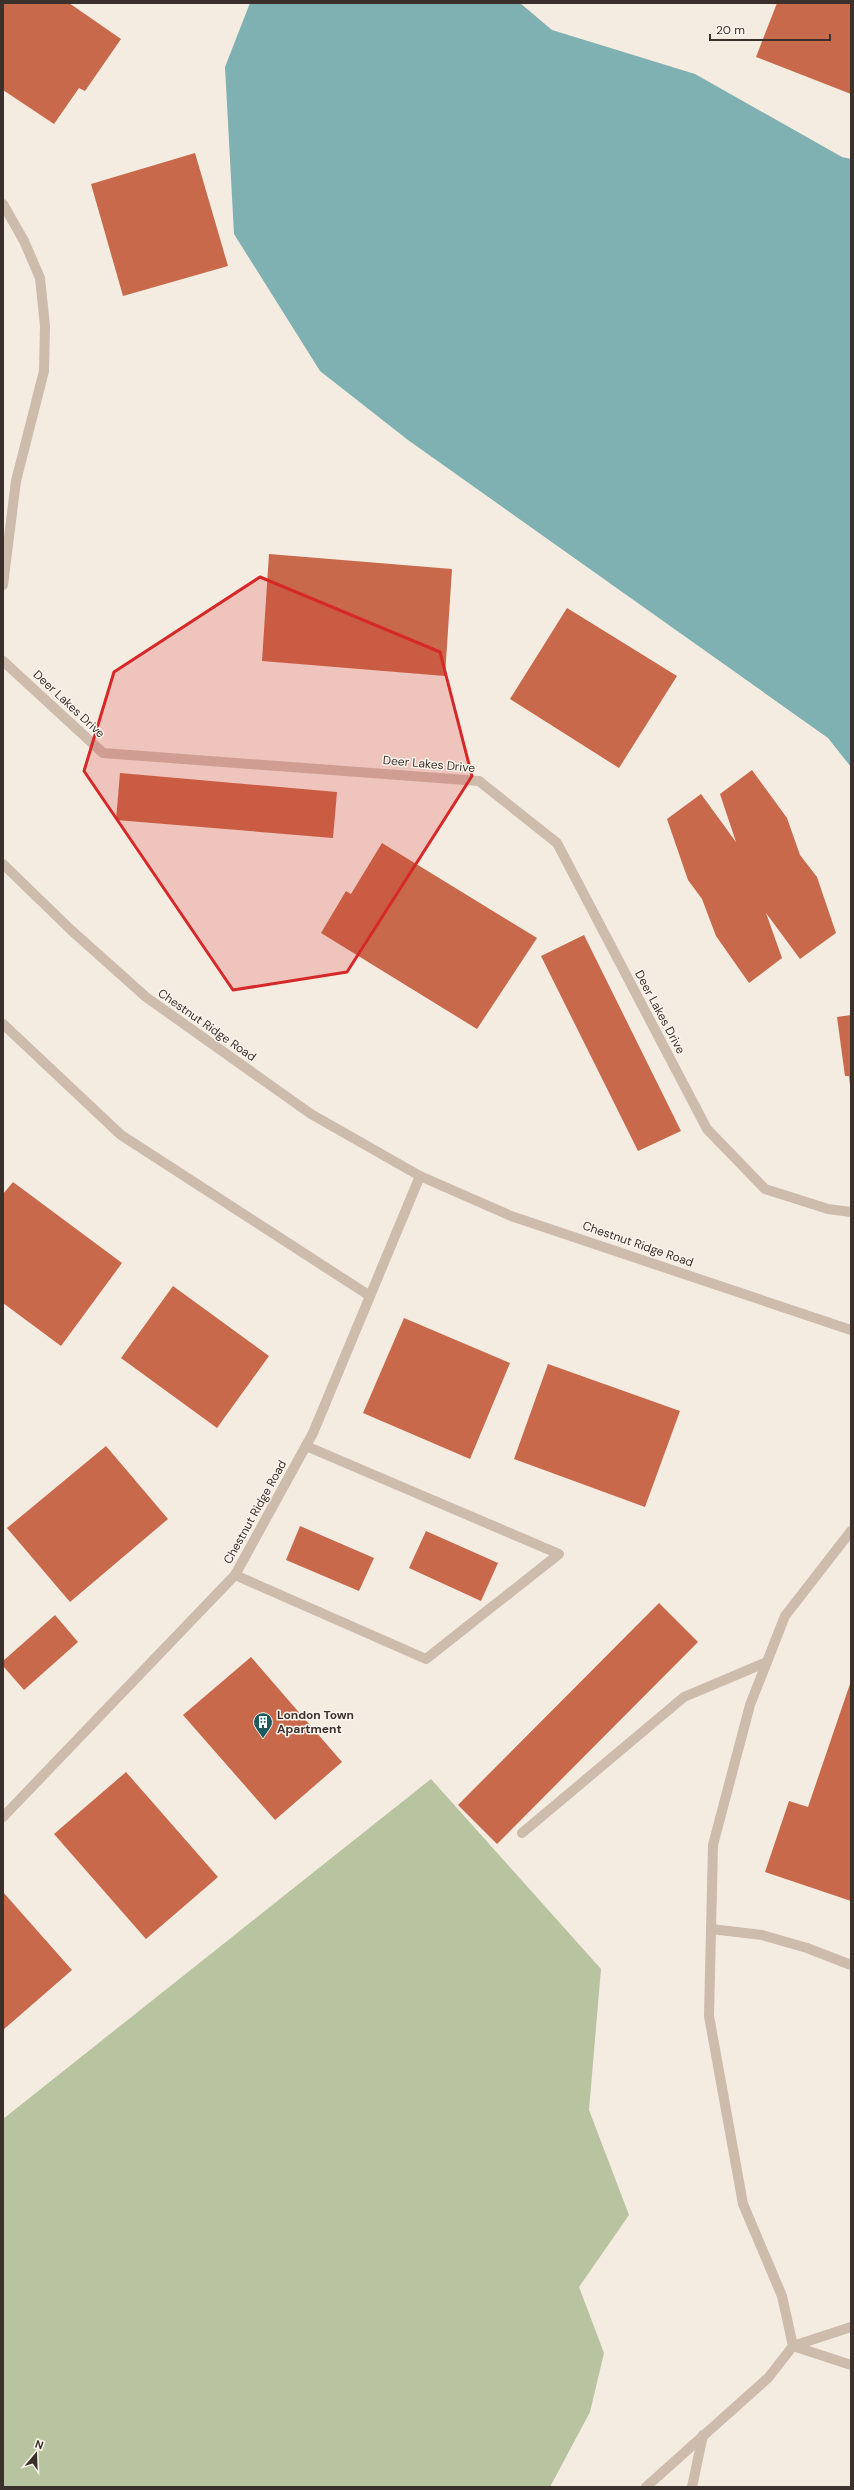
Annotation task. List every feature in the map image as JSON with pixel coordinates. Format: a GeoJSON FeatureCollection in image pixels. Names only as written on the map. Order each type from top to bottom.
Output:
{"type":"FeatureCollection","features":[{"type":"Feature","properties":{"kind":"street"},"geometry":{"type":"LineString","coordinates":[[3,204],[24,241],[40,278],[45,326],[44,372],[16,481],[3,585]]}},
{"type":"Feature","properties":{"kind":"street","name":"Deer Lakes Drive"},"geometry":{"type":"LineString","coordinates":[[3,661],[103,753],[479,781],[557,843],[707,1129],[765,1188],[828,1209],[851,1212]]}},
{"type":"Feature","properties":{"kind":"street","name":"Chestnut Ridge Road"},"geometry":{"type":"LineString","coordinates":[[3,864],[71,930],[146,997],[311,1114],[420,1176],[512,1216],[851,1330]]}},
{"type":"Feature","properties":{"kind":"street"},"geometry":{"type":"LineString","coordinates":[[3,1024],[121,1135],[370,1296]]}},
{"type":"Feature","properties":{"kind":"street","name":"Chestnut Ridge Road"},"geometry":{"type":"LineString","coordinates":[[3,1817],[235,1575],[306,1446],[420,1176]]}},
{"type":"Feature","properties":{"kind":"street"},"geometry":{"type":"LineString","coordinates":[[235,1575],[426,1659],[559,1554],[306,1446]]}},
{"type":"Feature","properties":{"kind":"street"},"geometry":{"type":"LineString","coordinates":[[793,2346],[782,2296],[743,2204],[709,2016],[713,1844],[750,1705],[785,1616],[851,1531]]}},
{"type":"Feature","properties":{"kind":"street"},"geometry":{"type":"LineString","coordinates":[[522,1833],[684,1697],[767,1662]]}},
{"type":"Feature","properties":{"kind":"street"},"geometry":{"type":"LineString","coordinates":[[711,1929],[762,1935],[807,1948],[851,1965]]}},
{"type":"Feature","properties":{"kind":"street"},"geometry":{"type":"LineString","coordinates":[[646,2487],[768,2378],[793,2346],[851,2327]]}},
{"type":"Feature","properties":{"kind":"street"},"geometry":{"type":"LineString","coordinates":[[793,2346],[851,2365]]}},
{"type":"Feature","properties":{"kind":"street"},"geometry":{"type":"LineString","coordinates":[[692,2487],[703,2435]]}},
{"type":"Feature","properties":{"kind":"highlighted area"},"geometry":{"type":"Polygon","coordinates":[[[260,577],[440,652],[472,776],[347,972],[233,990],[84,771],[114,672],[260,577]]]}},
{"type":"Feature","properties":{"kind":"green space"},"geometry":{"type":"Polygon","coordinates":[[[431,1779],[601,1969],[589,2110],[629,2215],[579,2287],[604,2353],[590,2412],[550,2487],[3,2487],[3,2119],[431,1779]]]}},
{"type":"Feature","properties":{"kind":"water"},"geometry":{"type":"Polygon","coordinates":[[[250,3],[520,3],[552,30],[695,74],[842,157],[851,159],[851,767],[828,738],[408,440],[320,371],[234,234],[225,67],[250,3]]]}},
{"type":"Feature","properties":{"kind":"building"},"geometry":{"type":"Polygon","coordinates":[[[3,3],[69,3],[121,39],[85,91],[79,88],[54,124],[3,90],[3,3]]]}},
{"type":"Feature","properties":{"kind":"building"},"geometry":{"type":"Polygon","coordinates":[[[777,3],[851,3],[851,94],[756,57],[777,3]]]}},
{"type":"Feature","properties":{"kind":"building"},"geometry":{"type":"Polygon","coordinates":[[[195,153],[228,266],[123,296],[91,184],[195,153]]]}},
{"type":"Feature","properties":{"kind":"building"},"geometry":{"type":"Polygon","coordinates":[[[269,554],[452,569],[445,676],[262,661],[269,554]]]}},
{"type":"Feature","properties":{"kind":"building"},"geometry":{"type":"Polygon","coordinates":[[[567,608],[677,676],[619,768],[510,699],[567,608]]]}},
{"type":"Feature","properties":{"kind":"building"},"geometry":{"type":"Polygon","coordinates":[[[752,770],[787,818],[800,855],[817,877],[836,933],[800,959],[766,913],[782,958],[749,983],[716,936],[702,899],[688,880],[667,819],[701,794],[736,842],[720,794],[752,770]]]}},
{"type":"Feature","properties":{"kind":"building"},"geometry":{"type":"Polygon","coordinates":[[[120,773],[337,792],[333,838],[116,820],[120,773]]]}},
{"type":"Feature","properties":{"kind":"building"},"geometry":{"type":"Polygon","coordinates":[[[382,843],[537,938],[477,1029],[321,933],[346,891],[351,894],[382,843]]]}},
{"type":"Feature","properties":{"kind":"building"},"geometry":{"type":"Polygon","coordinates":[[[584,935],[681,1131],[638,1151],[541,956],[584,935]]]}},
{"type":"Feature","properties":{"kind":"building"},"geometry":{"type":"Polygon","coordinates":[[[851,1015],[850,1085],[849,1076],[845,1076],[837,1017],[851,1015]]]}},
{"type":"Feature","properties":{"kind":"building"},"geometry":{"type":"Polygon","coordinates":[[[13,1182],[122,1263],[61,1346],[3,1303],[3,1194],[13,1182]]]}},
{"type":"Feature","properties":{"kind":"building"},"geometry":{"type":"Polygon","coordinates":[[[173,1286],[269,1356],[217,1428],[121,1358],[173,1286]]]}},
{"type":"Feature","properties":{"kind":"building"},"geometry":{"type":"Polygon","coordinates":[[[404,1318],[510,1363],[470,1459],[363,1413],[404,1318]]]}},
{"type":"Feature","properties":{"kind":"building"},"geometry":{"type":"Polygon","coordinates":[[[548,1364],[680,1411],[645,1507],[514,1459],[548,1364]]]}},
{"type":"Feature","properties":{"kind":"building"},"geometry":{"type":"Polygon","coordinates":[[[106,1446],[168,1519],[70,1602],[7,1528],[106,1446]]]}},
{"type":"Feature","properties":{"kind":"building"},"geometry":{"type":"Polygon","coordinates":[[[300,1526],[374,1558],[359,1591],[286,1560],[300,1526]]]}},
{"type":"Feature","properties":{"kind":"building"},"geometry":{"type":"Polygon","coordinates":[[[426,1531],[498,1563],[481,1601],[409,1568],[426,1531]]]}},
{"type":"Feature","properties":{"kind":"building"},"geometry":{"type":"Polygon","coordinates":[[[659,1603],[698,1642],[497,1844],[458,1805],[659,1603]]]}},
{"type":"Feature","properties":{"kind":"building"},"geometry":{"type":"Polygon","coordinates":[[[55,1615],[78,1642],[24,1690],[3,1666],[3,1661],[55,1615]]]}},
{"type":"Feature","properties":{"kind":"building","name":"London Town Apartment"},"geometry":{"type":"Polygon","coordinates":[[[251,1657],[342,1762],[275,1820],[183,1715],[251,1657]]]}},
{"type":"Feature","properties":{"kind":"building"},"geometry":{"type":"Polygon","coordinates":[[[851,1681],[851,1901],[765,1872],[789,1801],[808,1807],[851,1681]]]}},
{"type":"Feature","properties":{"kind":"building"},"geometry":{"type":"Polygon","coordinates":[[[126,1772],[218,1877],[146,1939],[54,1834],[126,1772]]]}},
{"type":"Feature","properties":{"kind":"building"},"geometry":{"type":"Polygon","coordinates":[[[3,1892],[72,1970],[3,2030],[3,1892]]]}},
{"type":"Feature","properties":{"kind":"place","name":"London Town Apartment"},"geometry":{"type":"Point","coordinates":[263,1739]}}]}
